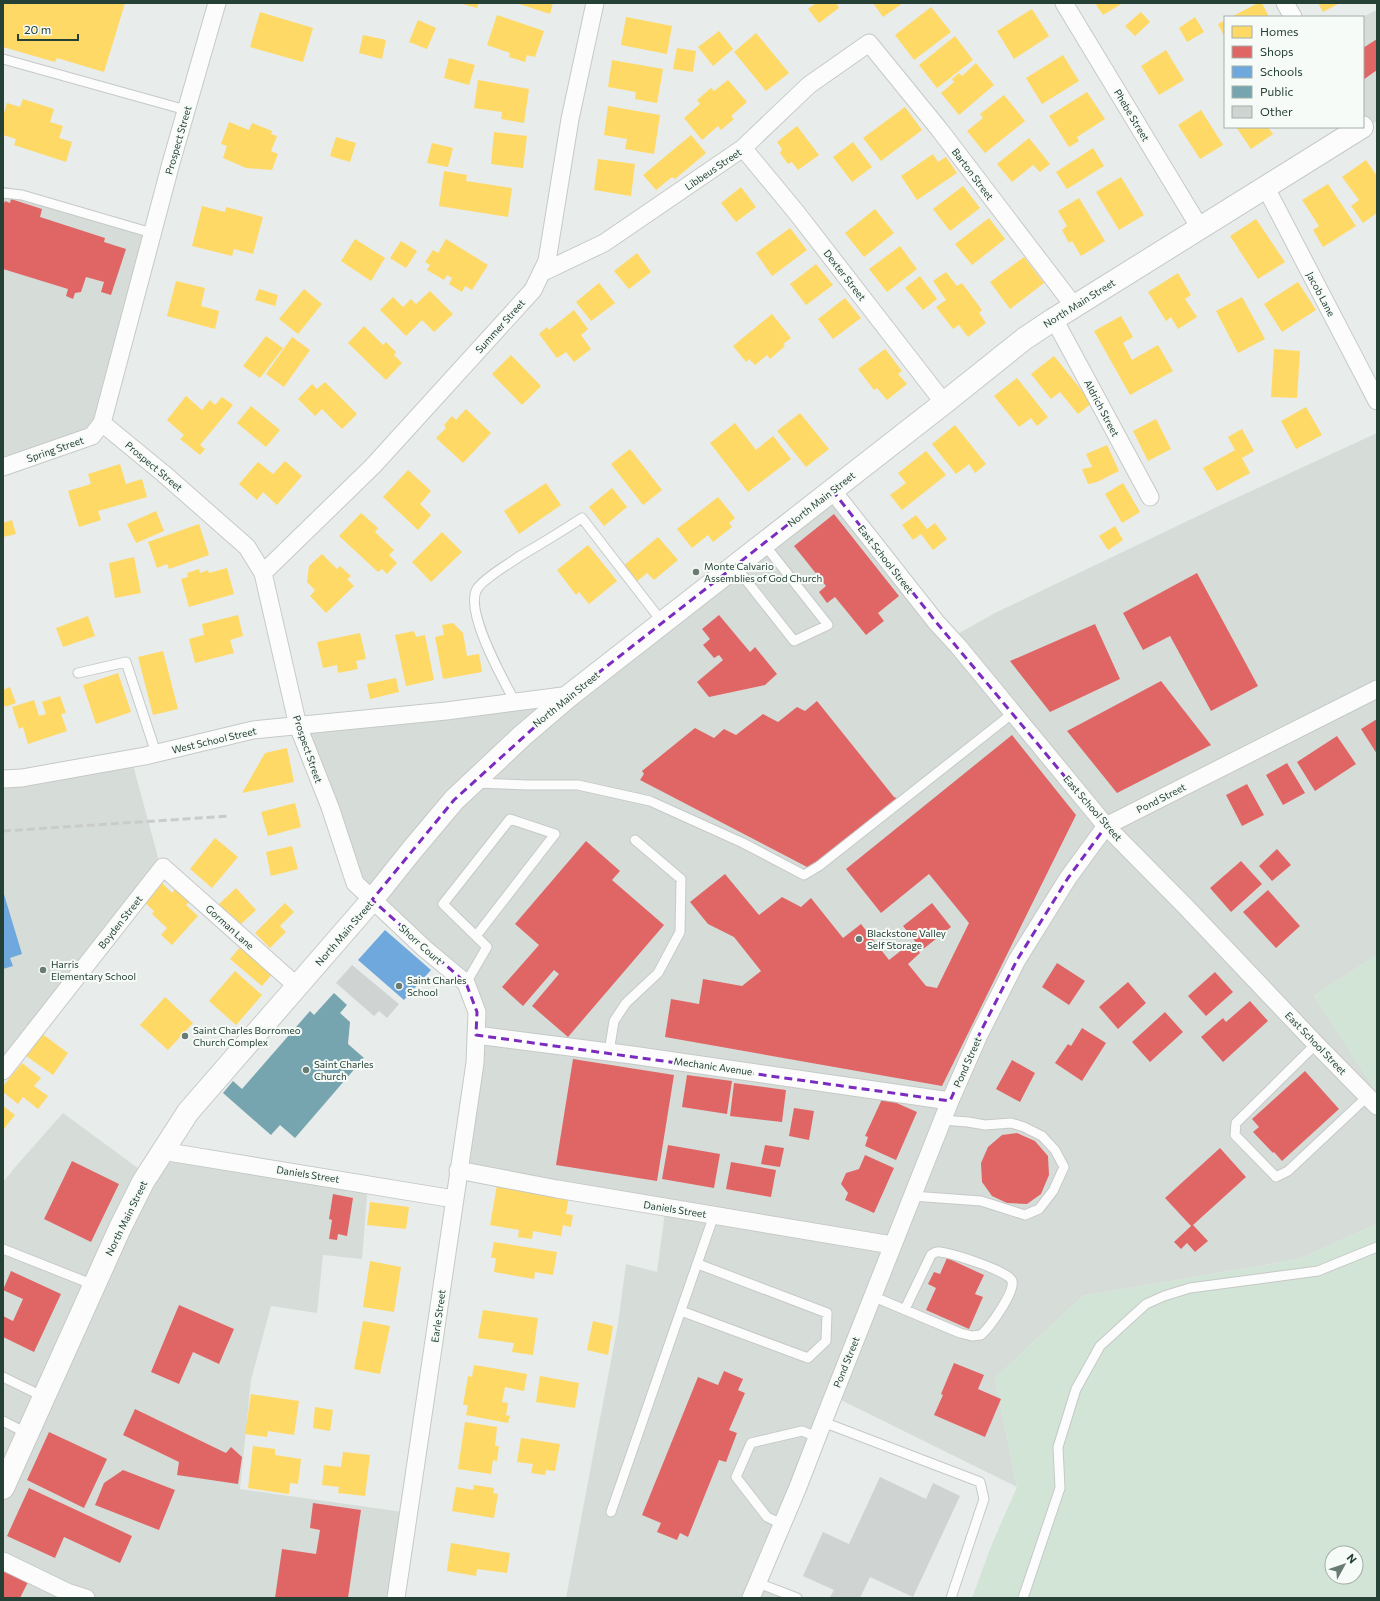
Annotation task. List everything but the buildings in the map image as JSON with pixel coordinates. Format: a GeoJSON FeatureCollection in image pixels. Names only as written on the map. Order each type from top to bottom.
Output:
{"type":"FeatureCollection","features":[{"type":"Feature","properties":{"kind":"street","name":"Prospect Street"},"geometry":{"type":"LineString","coordinates":[[216,3],[152,233],[102,423],[164,474],[248,547],[263,573],[298,726],[330,807],[355,883],[372,900]]}},
{"type":"Feature","properties":{"kind":"street","name":"Summer Street"},"geometry":{"type":"LineString","coordinates":[[263,573],[373,466],[533,290],[547,261],[570,119],[595,3]]}},
{"type":"Feature","properties":{"kind":"street","name":"Phebe Street"},"geometry":{"type":"LineString","coordinates":[[1064,3],[1200,228]]}},
{"type":"Feature","properties":{"kind":"street"},"geometry":{"type":"LineString","coordinates":[[1285,3],[1292,16]]}},
{"type":"Feature","properties":{"kind":"street","name":"Libbeus Street"},"geometry":{"type":"LineString","coordinates":[[541,273],[604,243],[744,148],[809,85],[869,43]]}},
{"type":"Feature","properties":{"kind":"street","name":"Barton Street"},"geometry":{"type":"LineString","coordinates":[[869,43],[939,129],[1074,306]]}},
{"type":"Feature","properties":{"kind":"street","name":"North Main Street"},"geometry":{"type":"LineString","coordinates":[[1364,124],[1377,118]]}},
{"type":"Feature","properties":{"kind":"street","name":"North Main Street"},"geometry":{"type":"LineString","coordinates":[[3,1488],[94,1285],[143,1182],[162,1150],[197,1101],[298,987],[450,805],[522,736],[570,695],[1024,339],[1074,306],[1266,188],[1356,128]]}},
{"type":"Feature","properties":{"kind":"street","name":"Dexter Street"},"geometry":{"type":"LineString","coordinates":[[744,148],[796,212],[944,403]]}},
{"type":"Feature","properties":{"kind":"street","name":"Jacob Lane"},"geometry":{"type":"LineString","coordinates":[[1266,188],[1377,401]]}},
{"type":"Feature","properties":{"kind":"street","name":"Aldrich Street"},"geometry":{"type":"LineString","coordinates":[[1054,319],[1150,497]]}},
{"type":"Feature","properties":{"kind":"street","name":"Spring Street"},"geometry":{"type":"LineString","coordinates":[[3,467],[92,436],[102,423]]}},
{"type":"Feature","properties":{"kind":"street","name":"East School Street"},"geometry":{"type":"LineString","coordinates":[[832,490],[936,622],[1106,826],[1372,1101]]}},
{"type":"Feature","properties":{"kind":"street","name":"Pond Street"},"geometry":{"type":"LineString","coordinates":[[755,1590],[942,1120],[979,1034],[1017,960],[1068,878],[1106,826],[1377,689]]}},
{"type":"Feature","properties":{"kind":"street","name":"West School Street"},"geometry":{"type":"LineString","coordinates":[[3,779],[22,778],[156,753],[252,730],[570,695]]}},
{"type":"Feature","properties":{"kind":"street","name":"Gorman Lane"},"geometry":{"type":"LineString","coordinates":[[163,867],[298,987]]}},
{"type":"Feature","properties":{"kind":"street","name":"Boyden Street"},"geometry":{"type":"LineString","coordinates":[[3,1071],[163,867]]}},
{"type":"Feature","properties":{"kind":"street","name":"Shorr Court"},"geometry":{"type":"LineString","coordinates":[[372,900],[425,949],[466,983],[477,1012],[476,1035]]}},
{"type":"Feature","properties":{"kind":"street","name":"Mechanic Avenue"},"geometry":{"type":"LineString","coordinates":[[476,1035],[609,1052],[950,1101]]}},
{"type":"Feature","properties":{"kind":"street","name":"Earle Street"},"geometry":{"type":"LineString","coordinates":[[396,1598],[475,1063],[476,1035]]}},
{"type":"Feature","properties":{"kind":"street","name":"Daniels Street"},"geometry":{"type":"LineString","coordinates":[[162,1150],[454,1199]]}},
{"type":"Feature","properties":{"kind":"street","name":"Daniels Street"},"geometry":{"type":"LineString","coordinates":[[458,1170],[565,1190],[892,1245]]}},
{"type":"Feature","properties":{"kind":"street"},"geometry":{"type":"LineString","coordinates":[[3,1561],[67,1592],[86,1598]]}},
{"type":"Feature","properties":{"kind":"lane"},"geometry":{"type":"LineString","coordinates":[[3,58],[186,110]]}},
{"type":"Feature","properties":{"kind":"lane"},"geometry":{"type":"LineString","coordinates":[[3,194],[22,195],[152,233]]}},
{"type":"Feature","properties":{"kind":"lane"},"geometry":{"type":"LineString","coordinates":[[515,702],[490,654],[476,619],[476,590],[494,572],[582,518],[663,623]]}},
{"type":"Feature","properties":{"kind":"lane"},"geometry":{"type":"LineString","coordinates":[[735,566],[794,641],[828,625],[764,544]]}},
{"type":"Feature","properties":{"kind":"lane"},"geometry":{"type":"LineString","coordinates":[[78,673],[126,662],[156,753]]}},
{"type":"Feature","properties":{"kind":"lane"},"geometry":{"type":"LineString","coordinates":[[472,783],[578,785],[650,801],[743,842],[804,875],[819,866],[1013,713]]}},
{"type":"Feature","properties":{"kind":"lane"},"geometry":{"type":"LineString","coordinates":[[466,983],[488,946],[476,936],[443,904],[510,818],[555,834],[476,936]]}},
{"type":"Feature","properties":{"kind":"lane"},"geometry":{"type":"LineString","coordinates":[[609,1052],[614,1021],[626,1003],[658,973],[680,932],[681,879],[635,840]]}},
{"type":"Feature","properties":{"kind":"lane"},"geometry":{"type":"LineString","coordinates":[[1316,1044],[1236,1123],[1235,1135],[1276,1177],[1288,1171],[1372,1101]]}},
{"type":"Feature","properties":{"kind":"lane"},"geometry":{"type":"LineString","coordinates":[[912,1196],[981,1202],[1025,1215],[1039,1209],[1052,1191],[1064,1167],[1055,1150],[1042,1136],[1024,1127],[1011,1123],[985,1125],[942,1120]]}},
{"type":"Feature","properties":{"kind":"lane"},"geometry":{"type":"LineString","coordinates":[[611,1512],[714,1215]]}},
{"type":"Feature","properties":{"kind":"lane"},"geometry":{"type":"LineString","coordinates":[[1022,1598],[1060,1488],[1058,1447],[1076,1389],[1100,1346],[1146,1304],[1164,1296],[1190,1288],[1318,1272],[1377,1247]]}},
{"type":"Feature","properties":{"kind":"lane"},"geometry":{"type":"LineString","coordinates":[[3,1249],[94,1285]]}},
{"type":"Feature","properties":{"kind":"lane"},"geometry":{"type":"LineString","coordinates":[[872,1296],[905,1310],[960,1333],[972,1336],[981,1335],[988,1330],[998,1316],[1012,1287],[1013,1281],[1011,1277],[1002,1272],[948,1253],[937,1251],[931,1255],[905,1310]]}},
{"type":"Feature","properties":{"kind":"lane"},"geometry":{"type":"LineString","coordinates":[[681,1311],[808,1358],[826,1341],[827,1313],[698,1264]]}},
{"type":"Feature","properties":{"kind":"lane"},"geometry":{"type":"LineString","coordinates":[[3,1377],[44,1397]]}},
{"type":"Feature","properties":{"kind":"lane"},"geometry":{"type":"LineString","coordinates":[[3,1421],[28,1434]]}},
{"type":"Feature","properties":{"kind":"lane"},"geometry":{"type":"LineString","coordinates":[[782,1524],[767,1517],[736,1477],[751,1443],[802,1431],[820,1429],[980,1482],[984,1499],[951,1598]]}},
{"type":"Feature","properties":{"kind":"lane"},"geometry":{"type":"LineString","coordinates":[[755,1590],[797,1598]]}},
{"type":"Feature","properties":{"kind":"highlighted area"},"geometry":{"type":"Polygon","coordinates":[[[832,490],[936,622],[1106,826],[1068,878],[1017,960],[979,1035],[950,1101],[476,1035],[477,1012],[466,983],[372,900],[454,800],[570,695],[832,490]]]}},
{"type":"Feature","properties":{"kind":"shaded area"},"geometry":{"type":"Polygon","coordinates":[[[1377,10],[1377,121],[1356,135],[1362,128],[1364,128],[1364,16],[1377,10]]]}},
{"type":"Feature","properties":{"kind":"shaded area"},"geometry":{"type":"Polygon","coordinates":[[[3,186],[157,231],[97,414],[86,431],[3,457],[3,186]]]}},
{"type":"Feature","properties":{"kind":"shaded area"},"geometry":{"type":"Polygon","coordinates":[[[1377,433],[1377,955],[1314,996],[1377,1093],[1377,1224],[1299,1259],[1083,1296],[995,1378],[1017,1487],[839,1399],[765,1580],[805,1598],[566,1598],[618,1324],[626,1264],[657,1272],[666,1205],[463,1166],[479,1035],[457,976],[362,896],[303,719],[580,691],[833,487],[954,636],[995,613],[1223,504],[1377,433]]]}},
{"type":"Feature","properties":{"kind":"shaded area","name":"Harris Elementary School"},"geometry":{"type":"Polygon","coordinates":[[[130,754],[162,872],[3,1067],[3,777],[130,754]]]}},
{"type":"Feature","properties":{"kind":"shaded area"},"geometry":{"type":"Polygon","coordinates":[[[63,1113],[150,1177],[169,1146],[368,1183],[362,1259],[323,1255],[317,1313],[271,1306],[251,1380],[240,1489],[403,1512],[391,1598],[3,1598],[3,1182],[63,1113]]]}},
{"type":"Feature","properties":{"kind":"green space"},"geometry":{"type":"Polygon","coordinates":[[[1377,955],[1377,1093],[1314,996],[1377,955]]]}},
{"type":"Feature","properties":{"kind":"green space"},"geometry":{"type":"Polygon","coordinates":[[[1377,1224],[1377,1598],[972,1598],[992,1544],[1017,1487],[995,1378],[1083,1296],[1299,1259],[1377,1224]]]}},
{"type":"Feature","properties":{"kind":"railway"},"geometry":{"type":"LineString","coordinates":[[3,831],[230,816]]}},
{"type":"Feature","properties":{"kind":"place","name":"Monte Calvario Assemblies of God Church"},"geometry":{"type":"Point","coordinates":[696,572]}},
{"type":"Feature","properties":{"kind":"place","name":"Blackstone Valley Self Storage"},"geometry":{"type":"Point","coordinates":[859,939]}},
{"type":"Feature","properties":{"kind":"place","name":"Harris Elementary School"},"geometry":{"type":"Point","coordinates":[43,970]}},
{"type":"Feature","properties":{"kind":"place","name":"Saint Charles School"},"geometry":{"type":"Point","coordinates":[399,986]}},
{"type":"Feature","properties":{"kind":"place","name":"Saint Charles Borromeo Church Complex"},"geometry":{"type":"Point","coordinates":[185,1036]}},
{"type":"Feature","properties":{"kind":"place","name":"Saint Charles Church"},"geometry":{"type":"Point","coordinates":[306,1070]}}]}
